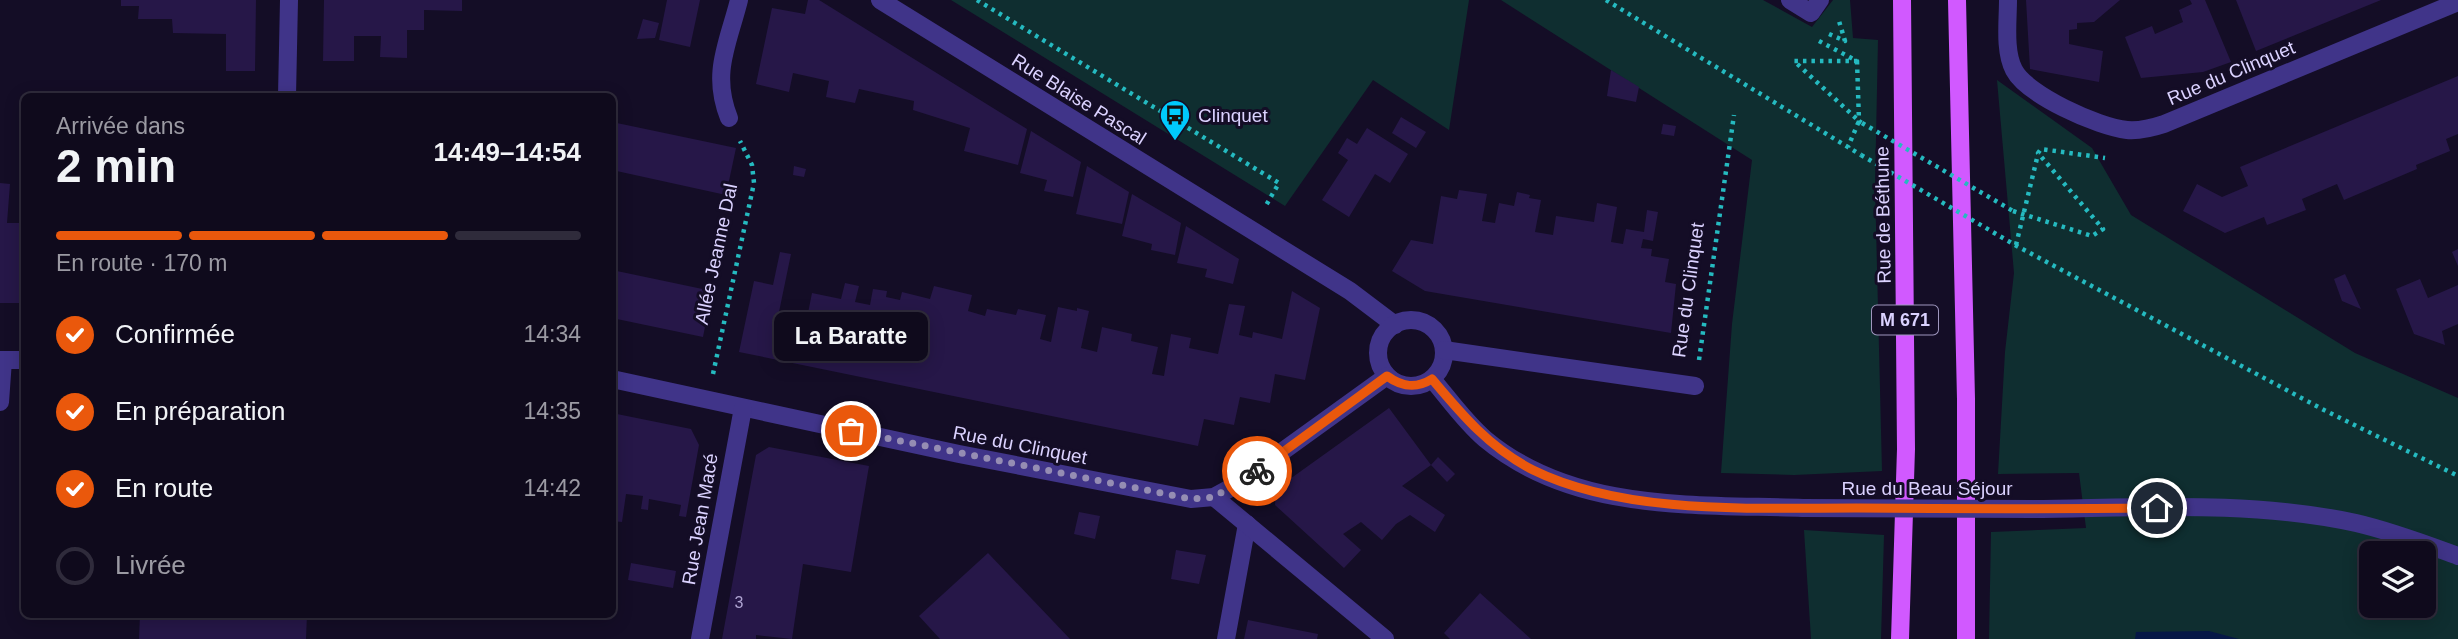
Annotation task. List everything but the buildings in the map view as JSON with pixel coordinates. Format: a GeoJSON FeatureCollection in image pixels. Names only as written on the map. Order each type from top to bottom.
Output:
{"type":"FeatureCollection","features":[{"type":"Feature","properties":{"kind":"main road","name":"Rue de Béthune"},"geometry":{"type":"LineString","coordinates":[[1900,639],[1906,449],[1902,0]]}},
{"type":"Feature","properties":{"kind":"main road","name":"M 671"},"geometry":{"type":"LineString","coordinates":[[1957,0],[1966,399],[1966,639]]}},
{"type":"Feature","properties":{"kind":"street"},"geometry":{"type":"LineString","coordinates":[[287,93],[289,0]]}},
{"type":"Feature","properties":{"kind":"street"},"geometry":{"type":"LineString","coordinates":[[729,118],[719,87],[719,74],[739,0]]}},
{"type":"Feature","properties":{"kind":"street","name":"Rue Blaise Pascal"},"geometry":{"type":"LineString","coordinates":[[880,0],[1371,305],[1395,325]]}},
{"type":"Feature","properties":{"kind":"street"},"geometry":{"type":"LineString","coordinates":[[1790,0],[1811,13],[1820,0]]}},
{"type":"Feature","properties":{"kind":"street","name":"Rue du Clinquet"},"geometry":{"type":"LineString","coordinates":[[2008,0],[2009,54],[2021,80],[2038,93],[2102,124],[2131,131],[2164,124],[2458,2]]}},
{"type":"Feature","properties":{"kind":"street"},"geometry":{"type":"LineString","coordinates":[[1410,320],[1426,324],[1438,335],[1444,350],[1441,366],[1432,379],[1412,386],[1401,385],[1387,376],[1379,362],[1379,345],[1383,335],[1395,325],[1410,320]]}},
{"type":"Feature","properties":{"kind":"street","name":"Rue du Clinquet"},"geometry":{"type":"LineString","coordinates":[[1444,350],[1695,386]]}},
{"type":"Feature","properties":{"kind":"street"},"geometry":{"type":"LineString","coordinates":[[0,402],[1,360],[21,360]]}},
{"type":"Feature","properties":{"kind":"street","name":"Rue du Clinquet"},"geometry":{"type":"LineString","coordinates":[[616,380],[1180,498],[1214,497],[1252,474],[1387,376]]}},
{"type":"Feature","properties":{"kind":"street","name":"Rue du Beau Séjour"},"geometry":{"type":"LineString","coordinates":[[1432,379],[1492,444],[1533,470],[1585,490],[1642,501],[1804,508],[2183,508],[2290,514],[2357,523],[2458,556]]}},
{"type":"Feature","properties":{"kind":"street","name":"Rue Jean Macé"},"geometry":{"type":"LineString","coordinates":[[700,639],[743,408]]}},
{"type":"Feature","properties":{"kind":"street"},"geometry":{"type":"LineString","coordinates":[[1214,497],[1385,639]]}},
{"type":"Feature","properties":{"kind":"street"},"geometry":{"type":"LineString","coordinates":[[1226,639],[1247,524]]}},
{"type":"Feature","properties":{"kind":"path"},"geometry":{"type":"LineString","coordinates":[[978,0],[1279,183],[1250,230]]}},
{"type":"Feature","properties":{"kind":"path"},"geometry":{"type":"LineString","coordinates":[[1606,0],[1848,148],[2015,245],[2324,411],[2458,476]]}},
{"type":"Feature","properties":{"kind":"path"},"geometry":{"type":"LineString","coordinates":[[1836,10],[1845,41],[1820,30],[1818,41],[1857,61]]}},
{"type":"Feature","properties":{"kind":"path"},"geometry":{"type":"LineString","coordinates":[[1857,61],[1794,61],[1860,122],[2013,211],[2092,236],[2103,229],[2038,153]]}},
{"type":"Feature","properties":{"kind":"path"},"geometry":{"type":"LineString","coordinates":[[1848,148],[1860,122],[1857,61]]}},
{"type":"Feature","properties":{"kind":"path","name":"Rue du Clinquet"},"geometry":{"type":"LineString","coordinates":[[1695,386],[1734,115]]}},
{"type":"Feature","properties":{"kind":"path","name":"Allée Jeanne Dal"},"geometry":{"type":"LineString","coordinates":[[707,399],[754,183],[752,165],[729,118]]}},
{"type":"Feature","properties":{"kind":"path"},"geometry":{"type":"LineString","coordinates":[[2015,245],[2026,215],[2041,149],[2109,158],[2131,131]]}},
{"type":"Feature","properties":{"kind":"green space"},"geometry":{"type":"Polygon","coordinates":[[[951,0],[1469,0],[1449,130],[1373,80],[1285,206],[951,0]]]}},
{"type":"Feature","properties":{"kind":"green space"},"geometry":{"type":"Polygon","coordinates":[[[1501,0],[1763,0],[1812,27],[1833,0],[1850,0],[1853,38],[1878,40],[1875,186],[1882,471],[1794,475],[1721,473],[1732,324],[1752,160],[1501,0]]]}},
{"type":"Feature","properties":{"kind":"green space"},"geometry":{"type":"Polygon","coordinates":[[[1997,80],[2092,148],[2131,215],[2355,353],[2458,398],[2458,639],[1989,639],[1991,532],[2086,528],[2079,473],[1998,474],[2005,352],[2014,273],[1997,80]]]}},
{"type":"Feature","properties":{"kind":"green space"},"geometry":{"type":"Polygon","coordinates":[[[1804,530],[1884,535],[1881,639],[1811,639],[1804,530]]]}},
{"type":"Feature","properties":{"kind":"water"},"geometry":{"type":"Polygon","coordinates":[[[2209,631],[2239,639],[2135,639],[2136,632],[2209,631]]]}},
{"type":"Feature","properties":{"kind":"way so far"},"geometry":{"type":"LineString","coordinates":[[851,431],[1180,498],[1214,497],[1257,471]]}},
{"type":"Feature","properties":{"kind":"place","name":"Clinquet"},"geometry":{"type":"Point","coordinates":[1175,142]}},
{"type":"Feature","properties":{"kind":"place","name":"La Baratte"},"geometry":{"type":"Point","coordinates":[851,431]}},
{"type":"Feature","properties":{"kind":"route"},"geometry":{"type":"LineString","coordinates":[[1257,471],[1387,376],[1401,385],[1412,386],[1432,379],[1484,438],[1507,455],[1554,479],[1613,497],[1676,503],[1804,508],[2157,508]]}}]}
